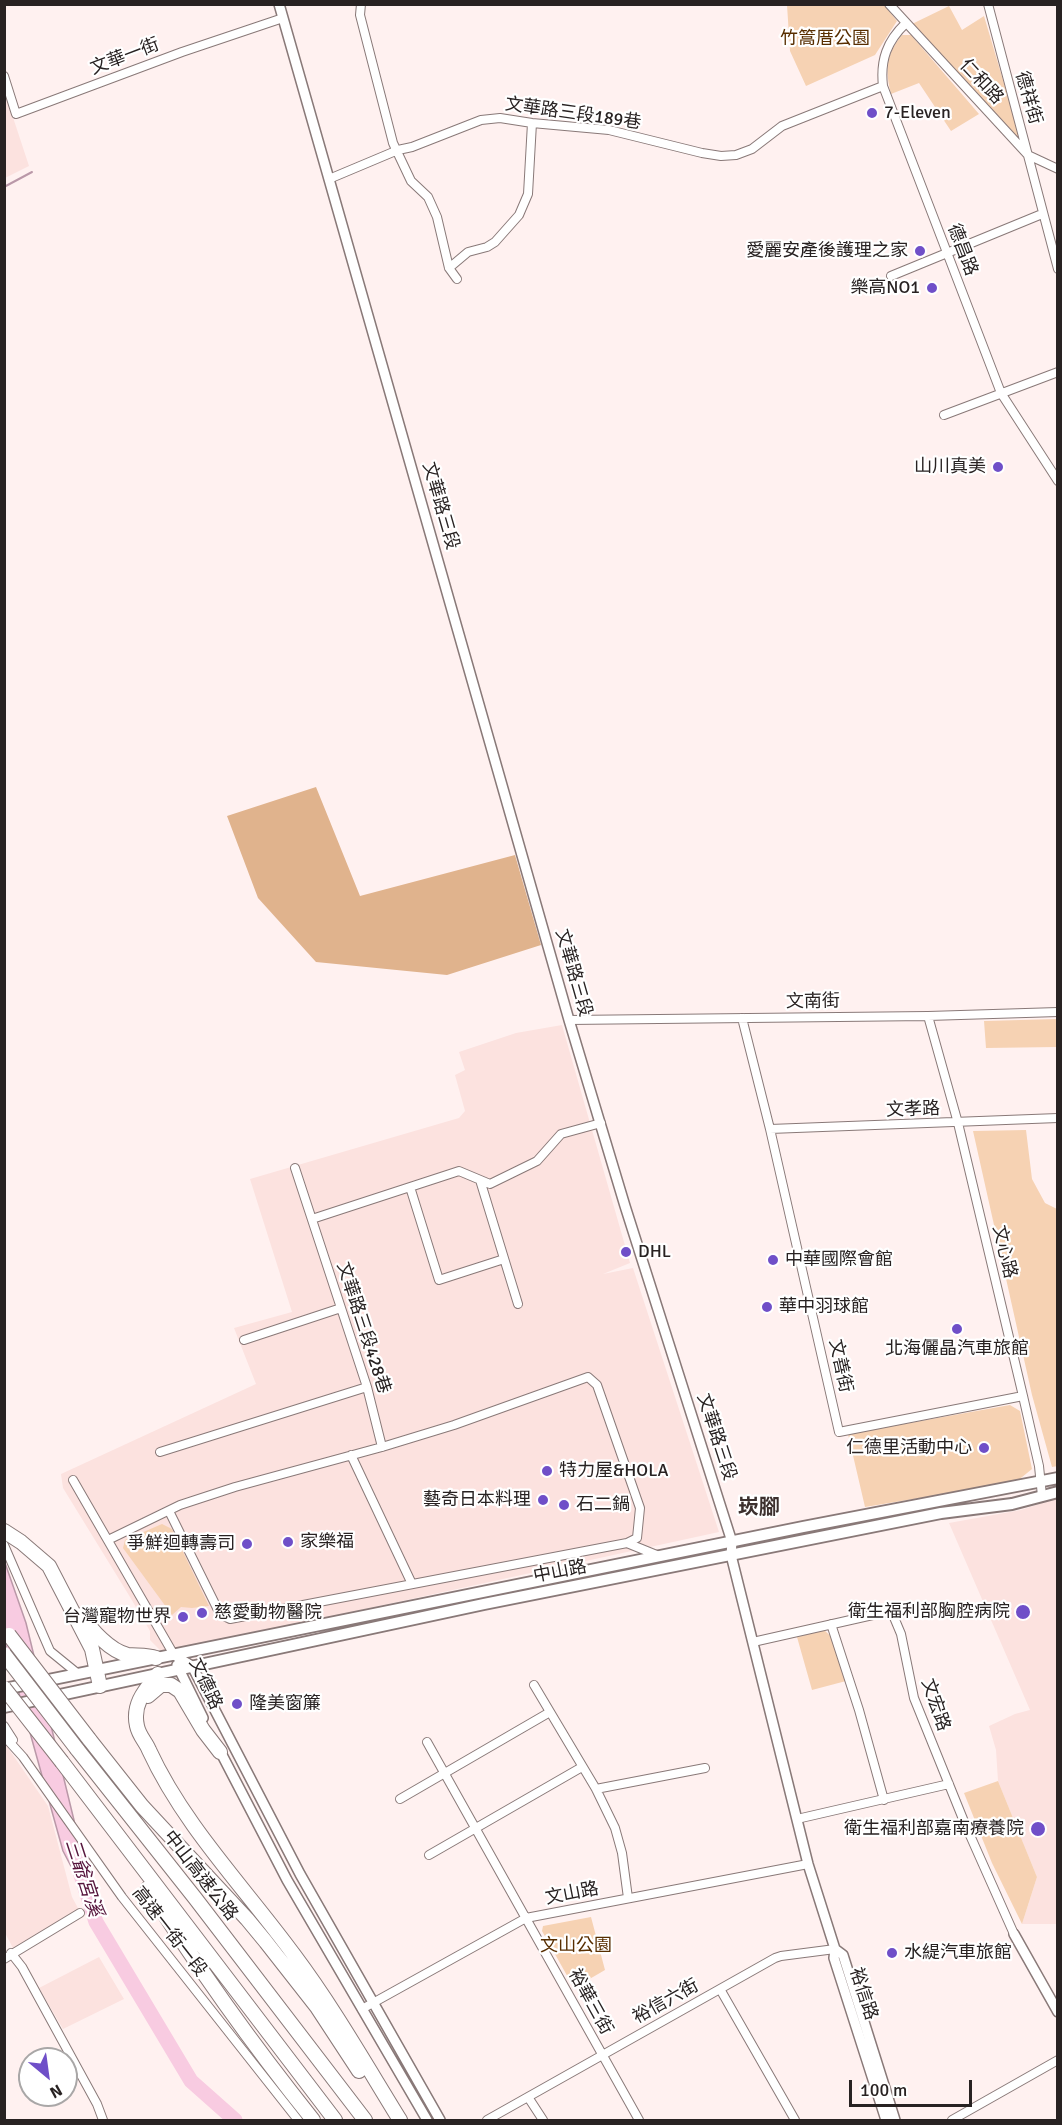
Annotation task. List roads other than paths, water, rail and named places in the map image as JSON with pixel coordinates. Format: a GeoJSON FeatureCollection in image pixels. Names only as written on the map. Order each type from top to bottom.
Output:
{"type":"FeatureCollection","features":[{"type":"Feature","properties":{"kind":"highway"},"geometry":{"type":"LineString","coordinates":[[8,1538],[49,1566],[86,1622],[108,1644],[122,1653],[156,1658]]}},
{"type":"Feature","properties":{"kind":"highway"},"geometry":{"type":"LineString","coordinates":[[49,1566],[92,1649],[100,1686]]}},
{"type":"Feature","properties":{"kind":"highway"},"geometry":{"type":"LineString","coordinates":[[4,1629],[142,1806],[247,1919],[289,1970],[317,2007],[368,2084],[398,2121]]}},
{"type":"Feature","properties":{"kind":"highway","name":"中山高速公路"},"geometry":{"type":"LineString","coordinates":[[4,1654],[365,2121]]}},
{"type":"Feature","properties":{"kind":"highway"},"geometry":{"type":"LineString","coordinates":[[158,1674],[140,1697],[137,1706],[137,1726],[160,1773],[228,1871],[289,1947],[323,1995],[398,2121]]}},
{"type":"Feature","properties":{"kind":"highway"},"geometry":{"type":"LineString","coordinates":[[146,1744],[141,1720],[143,1708],[150,1693],[158,1686],[165,1684],[180,1691],[203,1730],[220,1752]]}},
{"type":"Feature","properties":{"kind":"highway"},"geometry":{"type":"LineString","coordinates":[[4,1688],[334,2121]]}},
{"type":"Feature","properties":{"kind":"highway"},"geometry":{"type":"LineString","coordinates":[[100,1812],[184,1946],[252,2044],[313,2121]]}},
{"type":"Feature","properties":{"kind":"main road","name":"中山路"},"geometry":{"type":"LineString","coordinates":[[4,1688],[1058,1478]]}},
{"type":"Feature","properties":{"kind":"main road","name":"中山路"},"geometry":{"type":"LineString","coordinates":[[8,1706],[484,1604],[941,1513],[1012,1504],[1058,1492]]}},
{"type":"Feature","properties":{"kind":"street","name":"文華路三段"},"geometry":{"type":"LineString","coordinates":[[279,4],[569,1020],[732,1542],[731,1555],[808,1864],[839,1952]]}},
{"type":"Feature","properties":{"kind":"street"},"geometry":{"type":"LineString","coordinates":[[361,4],[360,15],[393,142],[411,181],[428,198],[437,216],[449,268],[457,279]]}},
{"type":"Feature","properties":{"kind":"street","name":"仁和路"},"geometry":{"type":"LineString","coordinates":[[889,4],[1028,155],[1058,169]]}},
{"type":"Feature","properties":{"kind":"street","name":"德祥街"},"geometry":{"type":"LineString","coordinates":[[988,4],[1058,269]]}},
{"type":"Feature","properties":{"kind":"street","name":"文華一街"},"geometry":{"type":"LineString","coordinates":[[4,76],[16,114],[182,52],[283,18]]}},
{"type":"Feature","properties":{"kind":"street","name":"德昌路"},"geometry":{"type":"LineString","coordinates":[[906,23],[896,33],[884,56],[883,86],[1001,393],[1058,481]]}},
{"type":"Feature","properties":{"kind":"street","name":"文華路三段189巷"},"geometry":{"type":"LineString","coordinates":[[329,179],[398,150],[412,147],[481,120],[500,118],[609,130],[702,153],[721,156],[736,155],[752,149],[782,126],[883,86]]}},
{"type":"Feature","properties":{"kind":"street"},"geometry":{"type":"LineString","coordinates":[[449,268],[468,252],[487,247],[495,242],[522,210],[528,194],[532,123]]}},
{"type":"Feature","properties":{"kind":"street"},"geometry":{"type":"LineString","coordinates":[[891,276],[1042,214]]}},
{"type":"Feature","properties":{"kind":"street"},"geometry":{"type":"LineString","coordinates":[[944,415],[1058,372]]}},
{"type":"Feature","properties":{"kind":"street","name":"文南街"},"geometry":{"type":"LineString","coordinates":[[569,1020],[928,1016],[1058,1012]]}},
{"type":"Feature","properties":{"kind":"street","name":"文心路"},"geometry":{"type":"LineString","coordinates":[[928,1016],[958,1123],[1023,1396],[1042,1482],[1042,1496]]}},
{"type":"Feature","properties":{"kind":"street","name":"文善街"},"geometry":{"type":"LineString","coordinates":[[742,1018],[770,1129],[839,1432],[1023,1396]]}},
{"type":"Feature","properties":{"kind":"street","name":"文孝路"},"geometry":{"type":"LineString","coordinates":[[770,1129],[1058,1118]]}},
{"type":"Feature","properties":{"kind":"street"},"geometry":{"type":"LineString","coordinates":[[312,1219],[459,1171],[490,1184],[537,1161],[561,1134],[601,1123]]}},
{"type":"Feature","properties":{"kind":"street","name":"文華路三段428巷"},"geometry":{"type":"LineString","coordinates":[[295,1168],[367,1387],[382,1447]]}},
{"type":"Feature","properties":{"kind":"street"},"geometry":{"type":"LineString","coordinates":[[480,1180],[518,1304]]}},
{"type":"Feature","properties":{"kind":"street"},"geometry":{"type":"LineString","coordinates":[[410,1187],[440,1280],[504,1259]]}},
{"type":"Feature","properties":{"kind":"street"},"geometry":{"type":"LineString","coordinates":[[244,1340],[341,1308]]}},
{"type":"Feature","properties":{"kind":"street"},"geometry":{"type":"LineString","coordinates":[[108,1540],[180,1505],[235,1487],[454,1425],[588,1377],[597,1385],[640,1508],[637,1538],[627,1543],[230,1619],[220,1614],[170,1511]]}},
{"type":"Feature","properties":{"kind":"street"},"geometry":{"type":"LineString","coordinates":[[160,1452],[367,1387]]}},
{"type":"Feature","properties":{"kind":"street"},"geometry":{"type":"LineString","coordinates":[[351,1455],[412,1584]]}},
{"type":"Feature","properties":{"kind":"street"},"geometry":{"type":"LineString","coordinates":[[73,1480],[174,1654]]}},
{"type":"Feature","properties":{"kind":"street"},"geometry":{"type":"LineString","coordinates":[[8,1538],[50,1651],[77,1673]]}},
{"type":"Feature","properties":{"kind":"street"},"geometry":{"type":"LineString","coordinates":[[627,1543],[661,1557]]}},
{"type":"Feature","properties":{"kind":"street","name":"文宏路"},"geometry":{"type":"LineString","coordinates":[[753,1642],[886,1612],[893,1615],[901,1634],[914,1698],[1014,1934]]}},
{"type":"Feature","properties":{"kind":"street"},"geometry":{"type":"LineString","coordinates":[[831,1624],[859,1710],[884,1800]]}},
{"type":"Feature","properties":{"kind":"street","name":"文德路"},"geometry":{"type":"LineString","coordinates":[[174,1654],[192,1666],[300,1874],[440,2121]]}},
{"type":"Feature","properties":{"kind":"street","name":"文德路"},"geometry":{"type":"LineString","coordinates":[[174,1654],[178,1670],[287,1880],[427,2120]]}},
{"type":"Feature","properties":{"kind":"street"},"geometry":{"type":"LineString","coordinates":[[534,1685],[596,1789],[615,1828],[622,1853],[628,1898]]}},
{"type":"Feature","properties":{"kind":"street"},"geometry":{"type":"LineString","coordinates":[[400,1798],[550,1712]]}},
{"type":"Feature","properties":{"kind":"street","name":"高速一街一段"},"geometry":{"type":"LineString","coordinates":[[4,1726],[23,1757],[122,1897],[298,2121]]}},
{"type":"Feature","properties":{"kind":"street","name":"高速一街一段"},"geometry":{"type":"LineString","coordinates":[[4,1736],[23,1757]]}},
{"type":"Feature","properties":{"kind":"street","name":"裕華三街"},"geometry":{"type":"LineString","coordinates":[[427,1742],[639,2121]]}},
{"type":"Feature","properties":{"kind":"street"},"geometry":{"type":"LineString","coordinates":[[429,1855],[582,1767]]}},
{"type":"Feature","properties":{"kind":"street"},"geometry":{"type":"LineString","coordinates":[[596,1789],[705,1768]]}},
{"type":"Feature","properties":{"kind":"street"},"geometry":{"type":"LineString","coordinates":[[797,1819],[949,1784]]}},
{"type":"Feature","properties":{"kind":"street","name":"文山路"},"geometry":{"type":"LineString","coordinates":[[362,2009],[526,1918],[808,1864]]}},
{"type":"Feature","properties":{"kind":"street"},"geometry":{"type":"LineString","coordinates":[[80,1913],[8,1956],[22,1967],[92,2093],[103,2121]]}},
{"type":"Feature","properties":{"kind":"street"},"geometry":{"type":"LineString","coordinates":[[1014,1934],[1058,2012]]}},
{"type":"Feature","properties":{"kind":"street","name":"裕信六街"},"geometry":{"type":"LineString","coordinates":[[487,2121],[781,1956],[839,1952]]}},
{"type":"Feature","properties":{"kind":"street","name":"裕信路"},"geometry":{"type":"LineString","coordinates":[[839,1952],[834,1958],[885,2121]]}},
{"type":"Feature","properties":{"kind":"street","name":"裕信路"},"geometry":{"type":"LineString","coordinates":[[839,1952],[895,2121]]}},
{"type":"Feature","properties":{"kind":"street"},"geometry":{"type":"LineString","coordinates":[[720,1989],[795,2121]]}},
{"type":"Feature","properties":{"kind":"street"},"geometry":{"type":"LineString","coordinates":[[952,2121],[1058,2060]]}},
{"type":"Feature","properties":{"kind":"street"},"geometry":{"type":"LineString","coordinates":[[528,2097],[543,2121]]}},
{"type":"Feature","properties":{"kind":"water"},"geometry":{"type":"Polygon","coordinates":[[[4,1560],[26,1623],[81,1849],[96,1888],[84,1891],[63,1851],[5,1643],[4,1560]]]}},
{"type":"Feature","properties":{"kind":"waterway"},"geometry":{"type":"LineString","coordinates":[[4,187],[32,172]]}},
{"type":"Feature","properties":{"kind":"waterway","name":"三爺宮溪"},"geometry":{"type":"LineString","coordinates":[[80,1872],[96,1922],[191,2081],[235,2120]]}},
{"type":"Feature","properties":{"kind":"place","name":"7-Eleven"},"geometry":{"type":"Point","coordinates":[872,113]}},
{"type":"Feature","properties":{"kind":"place","name":"愛麗安產後護理之家"},"geometry":{"type":"Point","coordinates":[920,251]}},
{"type":"Feature","properties":{"kind":"place","name":"樂高NO1"},"geometry":{"type":"Point","coordinates":[932,288]}},
{"type":"Feature","properties":{"kind":"place","name":"山川真美"},"geometry":{"type":"Point","coordinates":[998,467]}},
{"type":"Feature","properties":{"kind":"place","name":"DHL"},"geometry":{"type":"Point","coordinates":[626,1252]}},
{"type":"Feature","properties":{"kind":"place","name":"中華國際會館"},"geometry":{"type":"Point","coordinates":[773,1260]}},
{"type":"Feature","properties":{"kind":"place","name":"華中羽球館"},"geometry":{"type":"Point","coordinates":[767,1307]}},
{"type":"Feature","properties":{"kind":"place","name":"北海儷晶汽車旅館"},"geometry":{"type":"Point","coordinates":[957,1329]}},
{"type":"Feature","properties":{"kind":"place","name":"仁德里活動中心"},"geometry":{"type":"Point","coordinates":[984,1448]}},
{"type":"Feature","properties":{"kind":"place","name":"特力屋&HOLA"},"geometry":{"type":"Point","coordinates":[547,1471]}},
{"type":"Feature","properties":{"kind":"place","name":"藝奇日本料理"},"geometry":{"type":"Point","coordinates":[543,1500]}},
{"type":"Feature","properties":{"kind":"place","name":"石二鍋"},"geometry":{"type":"Point","coordinates":[564,1505]}},
{"type":"Feature","properties":{"kind":"place","name":"家樂福"},"geometry":{"type":"Point","coordinates":[288,1542]}},
{"type":"Feature","properties":{"kind":"place","name":"爭鮮迴轉壽司"},"geometry":{"type":"Point","coordinates":[247,1544]}},
{"type":"Feature","properties":{"kind":"place","name":"衛生福利部胸腔病院"},"geometry":{"type":"Point","coordinates":[1023,1612]}},
{"type":"Feature","properties":{"kind":"place","name":"慈愛動物醫院"},"geometry":{"type":"Point","coordinates":[202,1613]}},
{"type":"Feature","properties":{"kind":"place","name":"台灣寵物世界"},"geometry":{"type":"Point","coordinates":[183,1617]}},
{"type":"Feature","properties":{"kind":"place","name":"隆美窗簾"},"geometry":{"type":"Point","coordinates":[237,1704]}},
{"type":"Feature","properties":{"kind":"place","name":"衛生福利部嘉南療養院"},"geometry":{"type":"Point","coordinates":[1038,1829]}},
{"type":"Feature","properties":{"kind":"place","name":"水緹汽車旅館"},"geometry":{"type":"Point","coordinates":[892,1953]}},
{"type":"Feature","properties":{"kind":"district","name":"崁腳"},"geometry":{"type":"Point","coordinates":[759,1508]}},
{"type":"Feature","properties":{"kind":"park label","name":"竹篙厝公園"},"geometry":{"type":"Point","coordinates":[825,39]}},
{"type":"Feature","properties":{"kind":"park label","name":"文山公園"},"geometry":{"type":"Point","coordinates":[576,1946]}}]}
